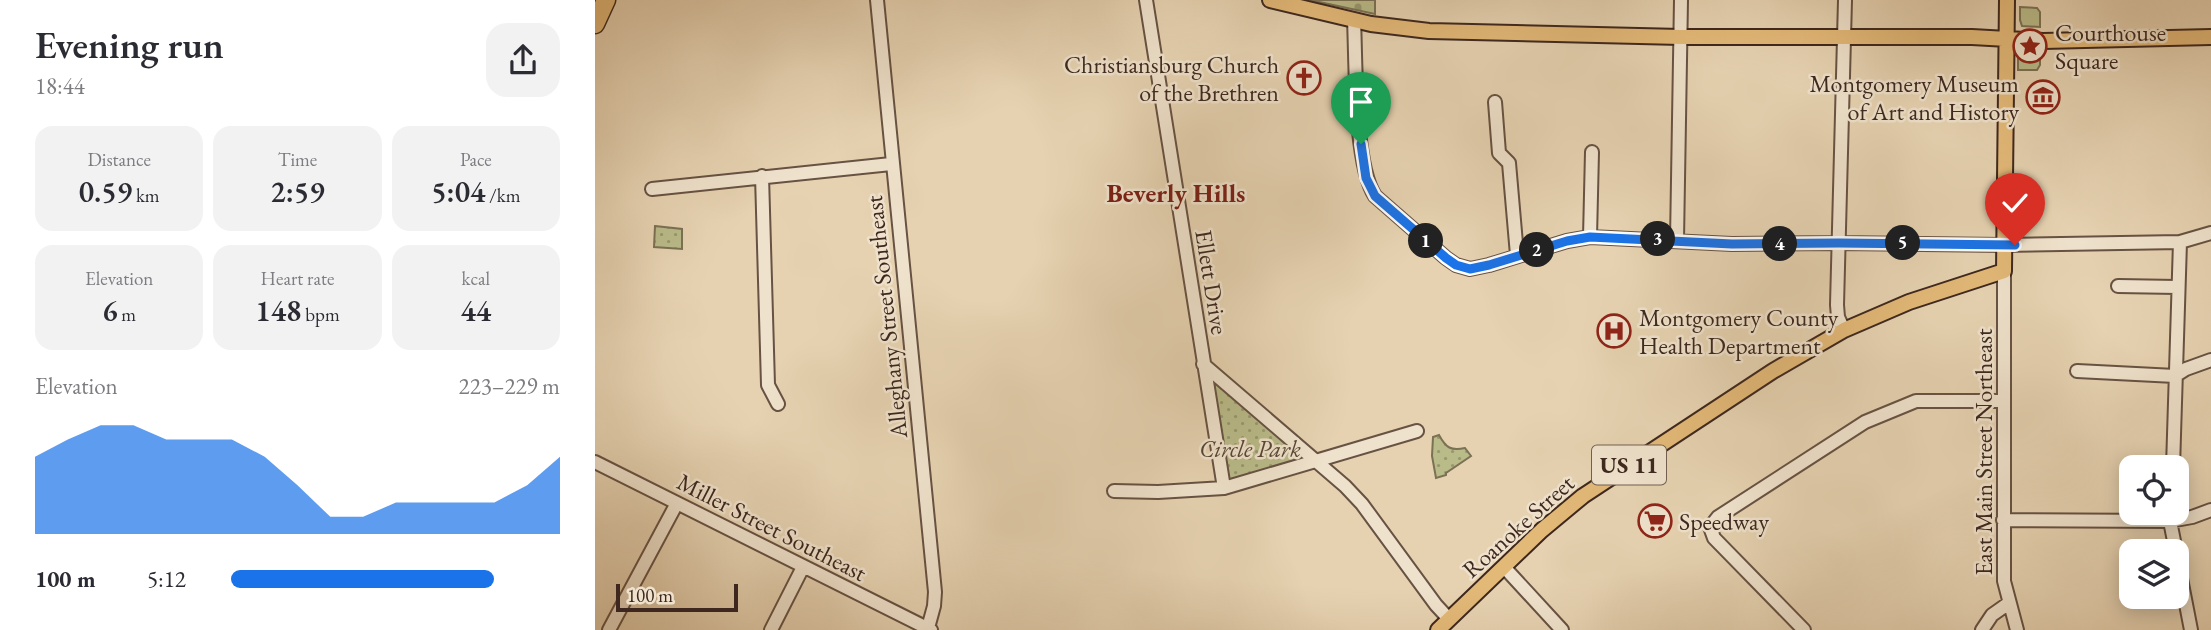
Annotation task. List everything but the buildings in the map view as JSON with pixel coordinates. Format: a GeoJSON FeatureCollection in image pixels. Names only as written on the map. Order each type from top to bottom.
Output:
{"type":"FeatureCollection","features":[{"type":"Feature","properties":{"kind":"highway"},"geometry":{"type":"LineString","coordinates":[[595,24],[606,0]]}},
{"type":"Feature","properties":{"kind":"main road"},"geometry":{"type":"LineString","coordinates":[[1270,0],[1354,20],[1429,30],[1681,37],[2006,38],[2043,41],[2211,37]]}},
{"type":"Feature","properties":{"kind":"main road"},"geometry":{"type":"LineString","coordinates":[[2004,271],[2007,0]]}},
{"type":"Feature","properties":{"kind":"main road","name":"Roanoke Street"},"geometry":{"type":"LineString","coordinates":[[1438,630],[1550,524],[1595,487],[1794,358],[1844,330],[1909,302],[2004,271]]}},
{"type":"Feature","properties":{"kind":"street","name":"Alleghany Street Southeast"},"geometry":{"type":"LineString","coordinates":[[877,0],[935,592],[930,629]]}},
{"type":"Feature","properties":{"kind":"street","name":"Ellett Drive"},"geometry":{"type":"LineString","coordinates":[[1146,0],[1224,488]]}},
{"type":"Feature","properties":{"kind":"street"},"geometry":{"type":"LineString","coordinates":[[1677,240],[1681,0]]}},
{"type":"Feature","properties":{"kind":"street"},"geometry":{"type":"LineString","coordinates":[[1844,330],[1838,317],[1846,0]]}},
{"type":"Feature","properties":{"kind":"street"},"geometry":{"type":"LineString","coordinates":[[1354,20],[1363,162],[1370,188],[1375,196],[1456,265],[1470,269],[1590,237],[1732,244],[2004,245],[2180,242],[2211,233]]}},
{"type":"Feature","properties":{"kind":"street"},"geometry":{"type":"LineString","coordinates":[[1495,102],[1499,153],[1509,163],[1517,256]]}},
{"type":"Feature","properties":{"kind":"street"},"geometry":{"type":"LineString","coordinates":[[1590,237],[1592,152]]}},
{"type":"Feature","properties":{"kind":"street"},"geometry":{"type":"LineString","coordinates":[[652,189],[891,164]]}},
{"type":"Feature","properties":{"kind":"street"},"geometry":{"type":"LineString","coordinates":[[762,176],[768,385],[778,404]]}},
{"type":"Feature","properties":{"kind":"street"},"geometry":{"type":"LineString","coordinates":[[2173,455],[2180,242]]}},
{"type":"Feature","properties":{"kind":"street","name":"East Main Street Northeast"},"geometry":{"type":"LineString","coordinates":[[2004,271],[2004,581],[2017,630]]}},
{"type":"Feature","properties":{"kind":"street"},"geometry":{"type":"LineString","coordinates":[[2118,286],[2177,287]]}},
{"type":"Feature","properties":{"kind":"street"},"geometry":{"type":"LineString","coordinates":[[2077,372],[2175,376],[2211,360]]}},
{"type":"Feature","properties":{"kind":"street"},"geometry":{"type":"LineString","coordinates":[[1203,364],[1345,486],[1362,504],[1436,605],[1450,619]]}},
{"type":"Feature","properties":{"kind":"street"},"geometry":{"type":"LineString","coordinates":[[1804,630],[1714,538],[1710,527],[1718,517],[1865,422],[1916,401],[2003,401]]}},
{"type":"Feature","properties":{"kind":"street"},"geometry":{"type":"LineString","coordinates":[[1114,491],[1158,492],[1224,488],[1417,431]]}},
{"type":"Feature","properties":{"kind":"street","name":"Miller Street Southeast"},"geometry":{"type":"LineString","coordinates":[[595,462],[930,629]]}},
{"type":"Feature","properties":{"kind":"street"},"geometry":{"type":"LineString","coordinates":[[610,630],[677,503]]}},
{"type":"Feature","properties":{"kind":"street"},"geometry":{"type":"LineString","coordinates":[[2189,517],[2211,510]]}},
{"type":"Feature","properties":{"kind":"street"},"geometry":{"type":"LineString","coordinates":[[2003,520],[2119,518]]}},
{"type":"Feature","properties":{"kind":"street"},"geometry":{"type":"LineString","coordinates":[[771,630],[803,567]]}},
{"type":"Feature","properties":{"kind":"street"},"geometry":{"type":"LineString","coordinates":[[1504,567],[1562,630]]}},
{"type":"Feature","properties":{"kind":"street"},"geometry":{"type":"LineString","coordinates":[[1982,630],[1992,615],[2009,603]]}},
{"type":"Feature","properties":{"kind":"street"},"geometry":{"type":"LineString","coordinates":[[2187,609],[2191,630]]}},
{"type":"Feature","properties":{"kind":"green space"},"geometry":{"type":"Polygon","coordinates":[[[1310,0],[1375,0],[1375,14],[1310,0]]]}},
{"type":"Feature","properties":{"kind":"green space"},"geometry":{"type":"Polygon","coordinates":[[[2020,7],[2037,8],[2040,12],[2040,27],[2022,26],[2020,7]]]}},
{"type":"Feature","properties":{"kind":"green space"},"geometry":{"type":"Polygon","coordinates":[[[2020,49],[2040,52],[2040,65],[2037,70],[2018,70],[2020,49]]]}},
{"type":"Feature","properties":{"kind":"green space"},"geometry":{"type":"Polygon","coordinates":[[[655,226],[682,229],[682,249],[654,247],[655,226]]]}},
{"type":"Feature","properties":{"kind":"green space","name":"Circle Park"},"geometry":{"type":"Polygon","coordinates":[[[1213,381],[1303,459],[1233,482],[1228,480],[1213,381]]]}},
{"type":"Feature","properties":{"kind":"green space"},"geometry":{"type":"Polygon","coordinates":[[[1439,435],[1449,448],[1465,448],[1471,456],[1446,475],[1436,478],[1432,456],[1433,437],[1439,435]]]}},
{"type":"Feature","properties":{"kind":"place","name":"Courthouse Square"},"geometry":{"type":"Point","coordinates":[2030,46]}},
{"type":"Feature","properties":{"kind":"place","name":"Christiansburg Church of the Brethren"},"geometry":{"type":"Point","coordinates":[1304,78]}},
{"type":"Feature","properties":{"kind":"place","name":"Montgomery Museum of Art and History"},"geometry":{"type":"Point","coordinates":[2043,97]}},
{"type":"Feature","properties":{"kind":"place","name":"Montgomery County Health Department"},"geometry":{"type":"Point","coordinates":[1614,331]}},
{"type":"Feature","properties":{"kind":"place","name":"Speedway"},"geometry":{"type":"Point","coordinates":[1655,521]}},
{"type":"Feature","properties":{"kind":"district","name":"Beverly Hills"},"geometry":{"type":"Point","coordinates":[1176,193]}},
{"type":"Feature","properties":{"kind":"route"},"geometry":{"type":"LineString","coordinates":[[1361,144],[1366,178],[1375,196],[1446,258],[1456,265],[1470,269],[1590,237],[1732,244],[2015,245]]}}]}
